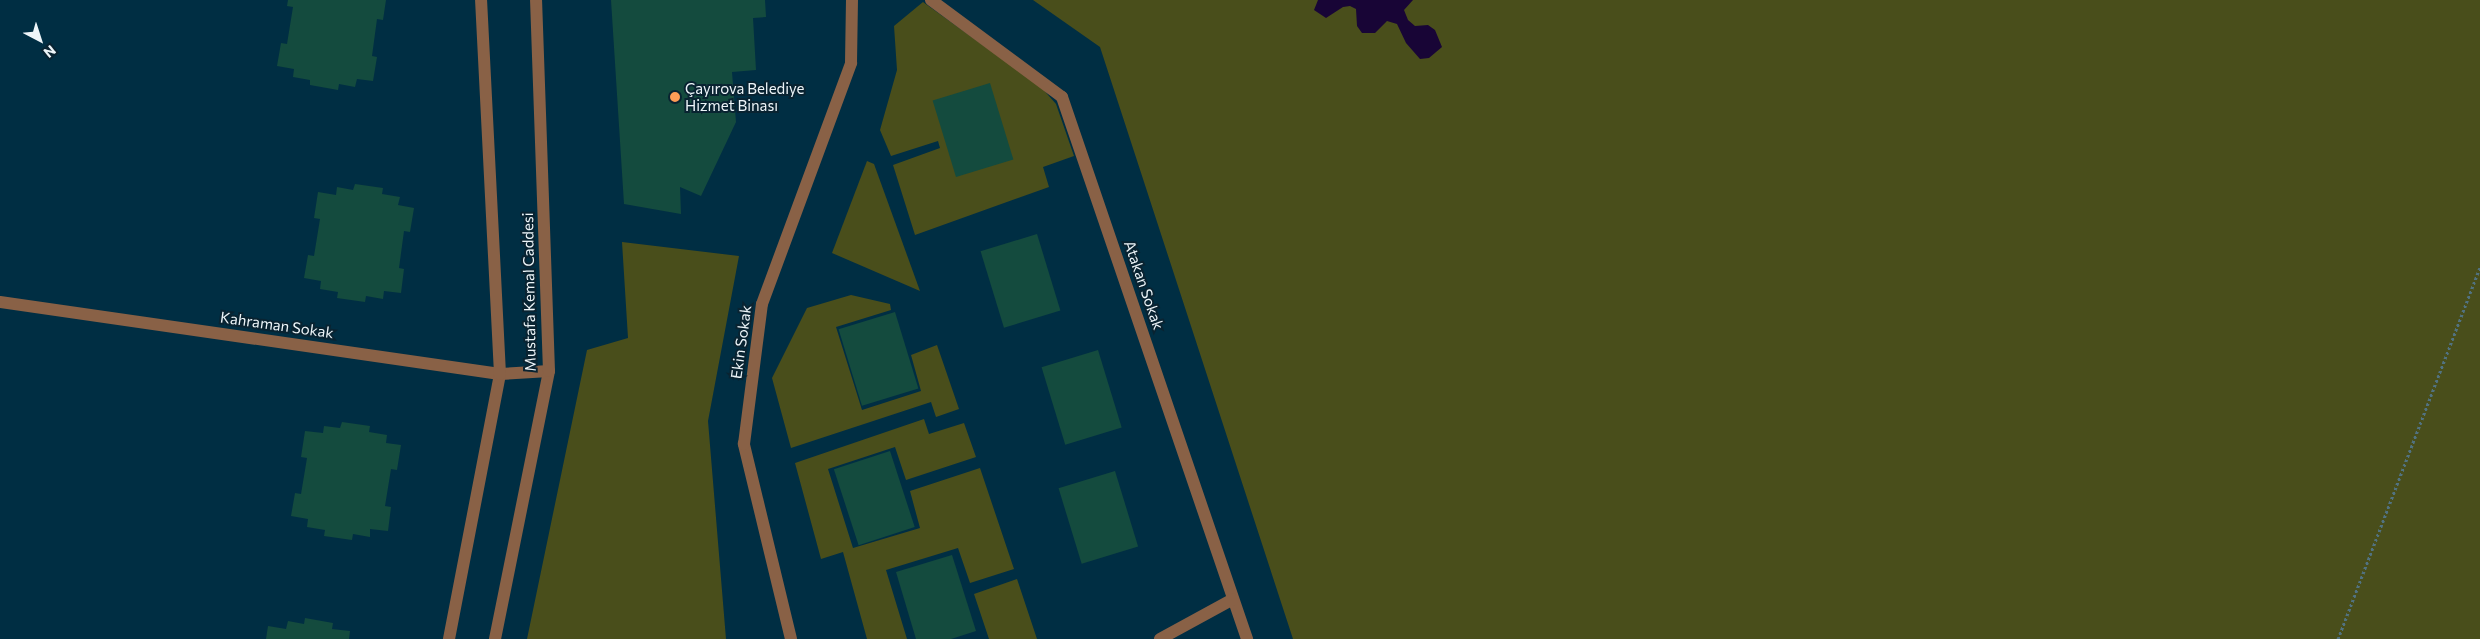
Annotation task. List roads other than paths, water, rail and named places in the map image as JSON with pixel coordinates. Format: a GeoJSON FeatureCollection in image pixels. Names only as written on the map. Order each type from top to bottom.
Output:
{"type":"FeatureCollection","features":[{"type":"Feature","properties":{"kind":"street","name":"Mustafa Kemal Caddesi"},"geometry":{"type":"LineString","coordinates":[[448,639],[500,374],[481,0]]}},
{"type":"Feature","properties":{"kind":"street","name":"Mustafa Kemal Caddesi"},"geometry":{"type":"LineString","coordinates":[[495,639],[549,371],[536,0]]}},
{"type":"Feature","properties":{"kind":"street","name":"Ekin Sokak"},"geometry":{"type":"LineString","coordinates":[[791,639],[744,444],[762,304],[851,63],[852,0]]}},
{"type":"Feature","properties":{"kind":"street","name":"Atakan Sokak"},"geometry":{"type":"LineString","coordinates":[[931,0],[1062,97],[1247,639]]}},
{"type":"Feature","properties":{"kind":"street","name":"Kahraman Sokak"},"geometry":{"type":"LineString","coordinates":[[0,302],[500,374],[549,371]]}},
{"type":"Feature","properties":{"kind":"street"},"geometry":{"type":"LineString","coordinates":[[1160,639],[1233,599]]}},
{"type":"Feature","properties":{"kind":"place","name":"Çayırova Belediye Hizmet Binası"},"geometry":{"type":"Point","coordinates":[675,97]}}]}
